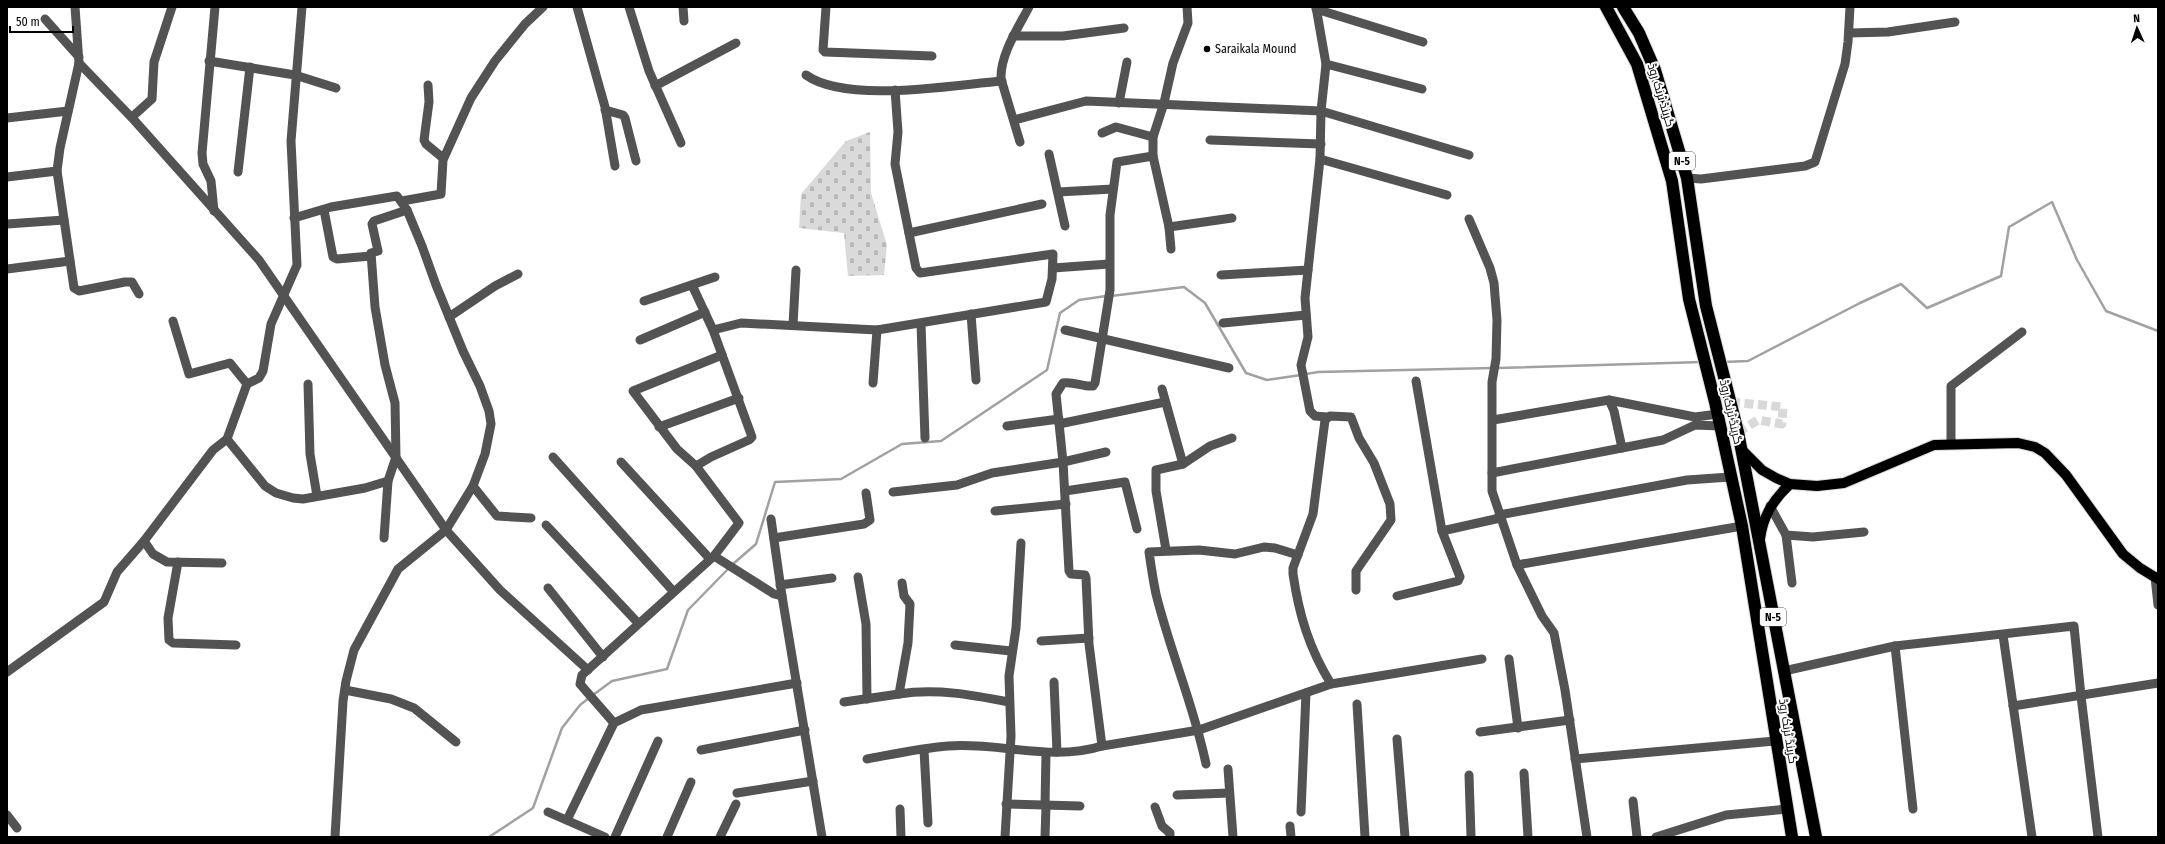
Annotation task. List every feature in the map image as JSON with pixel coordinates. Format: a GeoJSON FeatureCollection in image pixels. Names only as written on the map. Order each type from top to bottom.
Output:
{"type":"FeatureCollection","features":[{"type":"Feature","properties":{"kind":"highway"},"geometry":{"type":"LineString","coordinates":[[1606,7],[1619,30]]}},
{"type":"Feature","properties":{"kind":"highway"},"geometry":{"type":"LineString","coordinates":[[1622,7],[1634,23]]}},
{"type":"Feature","properties":{"kind":"highway","name":"گرینڈ ٹرنک روڈ"},"geometry":{"type":"LineString","coordinates":[[1634,23],[1656,70],[1687,178],[1706,306],[1730,397],[1741,449],[1816,837]]}},
{"type":"Feature","properties":{"kind":"highway","name":"گرینڈ ٹرنک روڈ"},"geometry":{"type":"LineString","coordinates":[[1619,30],[1637,64],[1672,181],[1692,312],[1715,402],[1730,477],[1742,526],[1792,837]]}},
{"type":"Feature","properties":{"kind":"highway"},"geometry":{"type":"LineString","coordinates":[[1672,181],[1687,178]]}},
{"type":"Feature","properties":{"kind":"highway"},"geometry":{"type":"LineString","coordinates":[[1776,745],[1798,744]]}},
{"type":"Feature","properties":{"kind":"main road","name":"گرینڈ ٹرنک روڈ"},"geometry":{"type":"LineString","coordinates":[[1600,7],[1619,30]]}},
{"type":"Feature","properties":{"kind":"main road","name":"گرینڈ ٹرنک روڈ"},"geometry":{"type":"LineString","coordinates":[[1628,7],[1634,23]]}},
{"type":"Feature","properties":{"kind":"main road"},"geometry":{"type":"LineString","coordinates":[[1741,449],[1762,470],[1790,484],[1817,486],[1844,483],[1934,445],[2018,443],[2035,447],[2045,453],[2066,475],[2123,554],[2140,568],[2156,578]]}},
{"type":"Feature","properties":{"kind":"main road"},"geometry":{"type":"LineString","coordinates":[[1760,545],[1762,527],[1770,506],[1777,496],[1790,484]]}},
{"type":"Feature","properties":{"kind":"street"},"geometry":{"type":"LineString","coordinates":[[75,7],[79,60],[57,171],[70,261],[76,291],[132,282],[139,294]]}},
{"type":"Feature","properties":{"kind":"street"},"geometry":{"type":"LineString","coordinates":[[132,117],[152,99],[154,62],[172,7]]}},
{"type":"Feature","properties":{"kind":"street"},"geometry":{"type":"LineString","coordinates":[[214,211],[211,181],[204,164],[202,153],[215,7]]}},
{"type":"Feature","properties":{"kind":"street"},"geometry":{"type":"LineString","coordinates":[[7,672],[104,602],[117,572],[144,541],[213,450],[227,439],[247,384],[259,378],[263,371],[271,324],[296,265],[291,141],[295,76],[302,7]]}},
{"type":"Feature","properties":{"kind":"street"},"geometry":{"type":"LineString","coordinates":[[402,201],[441,194],[443,158],[471,98],[491,67],[525,24],[543,7]]}},
{"type":"Feature","properties":{"kind":"street"},"geometry":{"type":"LineString","coordinates":[[577,7],[605,110],[615,166]]}},
{"type":"Feature","properties":{"kind":"street"},"geometry":{"type":"LineString","coordinates":[[629,7],[655,86],[681,143]]}},
{"type":"Feature","properties":{"kind":"street"},"geometry":{"type":"LineString","coordinates":[[682,7],[684,21]]}},
{"type":"Feature","properties":{"kind":"street"},"geometry":{"type":"LineString","coordinates":[[826,7],[823,50],[825,52],[932,56]]}},
{"type":"Feature","properties":{"kind":"street"},"geometry":{"type":"LineString","coordinates":[[1020,142],[1002,81],[1001,70],[1013,36],[1029,7]]}},
{"type":"Feature","properties":{"kind":"street"},"geometry":{"type":"LineString","coordinates":[[1171,249],[1154,156],[1153,137],[1164,103],[1173,63],[1188,23],[1187,7]]}},
{"type":"Feature","properties":{"kind":"street"},"geometry":{"type":"LineString","coordinates":[[1687,178],[1701,179],[1805,166],[1815,162],[1845,64],[1849,33],[1850,7]]}},
{"type":"Feature","properties":{"kind":"street"},"geometry":{"type":"LineString","coordinates":[[1356,590],[1356,571],[1391,520],[1390,504],[1374,463],[1359,438],[1352,417],[1316,416],[1310,411],[1301,365],[1308,337],[1305,298],[1320,159],[1321,111],[1326,64],[1316,8],[1423,42]]}},
{"type":"Feature","properties":{"kind":"street"},"geometry":{"type":"LineString","coordinates":[[44,19],[259,260],[446,530],[500,590],[588,670]]}},
{"type":"Feature","properties":{"kind":"street"},"geometry":{"type":"LineString","coordinates":[[1849,33],[1888,32],[1955,22]]}},
{"type":"Feature","properties":{"kind":"street"},"geometry":{"type":"LineString","coordinates":[[1013,36],[1063,36],[1124,28]]}},
{"type":"Feature","properties":{"kind":"street"},"geometry":{"type":"LineString","coordinates":[[655,86],[736,43]]}},
{"type":"Feature","properties":{"kind":"street"},"geometry":{"type":"LineString","coordinates":[[209,62],[250,67],[295,76],[336,88]]}},
{"type":"Feature","properties":{"kind":"street"},"geometry":{"type":"LineString","coordinates":[[1119,102],[1127,62]]}},
{"type":"Feature","properties":{"kind":"street"},"geometry":{"type":"LineString","coordinates":[[1326,64],[1422,89]]}},
{"type":"Feature","properties":{"kind":"street"},"geometry":{"type":"LineString","coordinates":[[238,172],[250,67]]}},
{"type":"Feature","properties":{"kind":"street"},"geometry":{"type":"LineString","coordinates":[[806,75],[817,83],[843,89],[894,90],[1002,81]]}},
{"type":"Feature","properties":{"kind":"street"},"geometry":{"type":"LineString","coordinates":[[428,85],[428,118],[424,140],[426,144],[443,158]]}},
{"type":"Feature","properties":{"kind":"street"},"geometry":{"type":"LineString","coordinates":[[714,330],[741,323],[877,330],[921,324],[1046,302],[1052,279],[1054,257],[1049,253],[920,273],[916,268],[895,164],[898,132],[894,90]]}},
{"type":"Feature","properties":{"kind":"street"},"geometry":{"type":"LineString","coordinates":[[1014,120],[1086,101],[1164,103],[1220,108],[1321,111],[1469,155]]}},
{"type":"Feature","properties":{"kind":"street"},"geometry":{"type":"LineString","coordinates":[[605,110],[623,115],[625,118],[636,161]]}},
{"type":"Feature","properties":{"kind":"street"},"geometry":{"type":"LineString","coordinates":[[7,118],[68,111]]}},
{"type":"Feature","properties":{"kind":"street"},"geometry":{"type":"LineString","coordinates":[[1102,133],[1116,127],[1153,137]]}},
{"type":"Feature","properties":{"kind":"street"},"geometry":{"type":"LineString","coordinates":[[1210,140],[1321,144]]}},
{"type":"Feature","properties":{"kind":"street"},"geometry":{"type":"LineString","coordinates":[[1049,154],[1065,226]]}},
{"type":"Feature","properties":{"kind":"street"},"geometry":{"type":"LineString","coordinates":[[1102,746],[1089,638],[1086,578],[1085,575],[1074,575],[1070,571],[1063,462],[1056,394],[1059,387],[1063,383],[1068,382],[1094,386],[1109,302],[1110,215],[1117,162],[1154,156]]}},
{"type":"Feature","properties":{"kind":"street"},"geometry":{"type":"LineString","coordinates":[[1320,159],[1447,195]]}},
{"type":"Feature","properties":{"kind":"street"},"geometry":{"type":"LineString","coordinates":[[7,177],[57,171]]}},
{"type":"Feature","properties":{"kind":"street"},"geometry":{"type":"LineString","coordinates":[[1058,192],[1113,189]]}},
{"type":"Feature","properties":{"kind":"street"},"geometry":{"type":"LineString","coordinates":[[294,218],[324,210],[397,196],[402,201],[407,210],[449,317],[480,386],[489,411],[491,424],[485,454],[473,486],[446,530],[398,569],[354,650],[345,690],[335,837]]}},
{"type":"Feature","properties":{"kind":"street"},"geometry":{"type":"LineString","coordinates":[[909,232],[1042,204]]}},
{"type":"Feature","properties":{"kind":"street"},"geometry":{"type":"LineString","coordinates":[[324,210],[333,257],[337,259],[371,256]]}},
{"type":"Feature","properties":{"kind":"street"},"geometry":{"type":"LineString","coordinates":[[384,538],[388,481],[396,457],[395,402],[385,365],[375,307],[371,256],[372,252],[378,250],[372,222],[407,210]]}},
{"type":"Feature","properties":{"kind":"street"},"geometry":{"type":"LineString","coordinates":[[1168,227],[1232,218]]}},
{"type":"Feature","properties":{"kind":"street"},"geometry":{"type":"LineString","coordinates":[[1469,219],[1490,268],[1494,283],[1496,343],[1492,382],[1492,491],[1499,517],[1517,565],[1542,616],[1554,633],[1570,720],[1587,837]]}},
{"type":"Feature","properties":{"kind":"street"},"geometry":{"type":"LineString","coordinates":[[7,224],[64,220]]}},
{"type":"Feature","properties":{"kind":"street"},"geometry":{"type":"LineString","coordinates":[[7,268],[70,261]]}},
{"type":"Feature","properties":{"kind":"street"},"geometry":{"type":"LineString","coordinates":[[1053,268],[1109,264]]}},
{"type":"Feature","properties":{"kind":"street"},"geometry":{"type":"LineString","coordinates":[[793,325],[796,270]]}},
{"type":"Feature","properties":{"kind":"street"},"geometry":{"type":"LineString","coordinates":[[1220,275],[1308,270]]}},
{"type":"Feature","properties":{"kind":"street"},"geometry":{"type":"LineString","coordinates":[[449,317],[495,286],[518,274]]}},
{"type":"Feature","properties":{"kind":"street"},"geometry":{"type":"LineString","coordinates":[[644,301],[715,277]]}},
{"type":"Feature","properties":{"kind":"street"},"geometry":{"type":"LineString","coordinates":[[692,285],[714,330],[752,437],[696,466]]}},
{"type":"Feature","properties":{"kind":"street"},"geometry":{"type":"LineString","coordinates":[[640,340],[705,312]]}},
{"type":"Feature","properties":{"kind":"street"},"geometry":{"type":"LineString","coordinates":[[971,314],[976,380]]}},
{"type":"Feature","properties":{"kind":"street"},"geometry":{"type":"LineString","coordinates":[[1223,323],[1306,315]]}},
{"type":"Feature","properties":{"kind":"street"},"geometry":{"type":"LineString","coordinates":[[172,321],[189,374],[230,363],[247,384]]}},
{"type":"Feature","properties":{"kind":"street"},"geometry":{"type":"LineString","coordinates":[[921,324],[925,438]]}},
{"type":"Feature","properties":{"kind":"street"},"geometry":{"type":"LineString","coordinates":[[873,383],[877,330]]}},
{"type":"Feature","properties":{"kind":"street"},"geometry":{"type":"LineString","coordinates":[[1065,330],[1229,368]]}},
{"type":"Feature","properties":{"kind":"street"},"geometry":{"type":"LineString","coordinates":[[1951,444],[1951,386],[2022,332]]}},
{"type":"Feature","properties":{"kind":"street"},"geometry":{"type":"LineString","coordinates":[[611,721],[584,689],[580,680],[588,670],[673,591],[714,559],[738,523],[696,466],[677,449],[659,428],[633,391],[722,355]]}},
{"type":"Feature","properties":{"kind":"street"},"geometry":{"type":"LineString","coordinates":[[1397,596],[1458,581],[1460,577],[1442,531],[1416,381]]}},
{"type":"Feature","properties":{"kind":"street"},"geometry":{"type":"LineString","coordinates":[[308,384],[310,454],[317,496]]}},
{"type":"Feature","properties":{"kind":"street"},"geometry":{"type":"LineString","coordinates":[[1162,389],[1183,464]]}},
{"type":"Feature","properties":{"kind":"street"},"geometry":{"type":"LineString","coordinates":[[659,428],[739,398]]}},
{"type":"Feature","properties":{"kind":"street"},"geometry":{"type":"LineString","coordinates":[[1493,420],[1609,400],[1695,417],[1719,420]]}},
{"type":"Feature","properties":{"kind":"street"},"geometry":{"type":"LineString","coordinates":[[1609,400],[1614,411],[1622,448]]}},
{"type":"Feature","properties":{"kind":"street"},"geometry":{"type":"LineString","coordinates":[[1007,426],[1059,421],[1165,402]]}},
{"type":"Feature","properties":{"kind":"street"},"geometry":{"type":"LineString","coordinates":[[1327,417],[1313,514],[1298,555],[1293,574],[1302,621],[1320,666],[1331,684]]}},
{"type":"Feature","properties":{"kind":"street"},"geometry":{"type":"LineString","coordinates":[[1492,473],[1662,440],[1695,425],[1719,420]]}},
{"type":"Feature","properties":{"kind":"street"},"geometry":{"type":"LineString","coordinates":[[1166,550],[1154,473],[1156,470],[1183,464],[1210,446],[1232,438]]}},
{"type":"Feature","properties":{"kind":"street"},"geometry":{"type":"LineString","coordinates":[[227,439],[265,486],[293,498],[304,499],[365,488],[388,481]]}},
{"type":"Feature","properties":{"kind":"street"},"geometry":{"type":"LineString","coordinates":[[893,492],[957,485],[992,473],[1063,462],[1106,452]]}},
{"type":"Feature","properties":{"kind":"street"},"geometry":{"type":"LineString","coordinates":[[553,457],[673,591]]}},
{"type":"Feature","properties":{"kind":"street"},"geometry":{"type":"LineString","coordinates":[[621,462],[714,559],[774,594],[782,596]]}},
{"type":"Feature","properties":{"kind":"street"},"geometry":{"type":"LineString","coordinates":[[1442,531],[1499,517],[1687,480],[1730,477]]}},
{"type":"Feature","properties":{"kind":"street"},"geometry":{"type":"LineString","coordinates":[[1065,491],[1125,482],[1137,528]]}},
{"type":"Feature","properties":{"kind":"street"},"geometry":{"type":"LineString","coordinates":[[473,486],[497,516],[531,518]]}},
{"type":"Feature","properties":{"kind":"street"},"geometry":{"type":"LineString","coordinates":[[774,538],[864,524],[870,520],[866,492]]}},
{"type":"Feature","properties":{"kind":"street"},"geometry":{"type":"LineString","coordinates":[[995,511],[1066,504]]}},
{"type":"Feature","properties":{"kind":"street"},"geometry":{"type":"LineString","coordinates":[[1770,506],[1786,535],[1792,583]]}},
{"type":"Feature","properties":{"kind":"street"},"geometry":{"type":"LineString","coordinates":[[771,519],[780,585],[822,837]]}},
{"type":"Feature","properties":{"kind":"street"},"geometry":{"type":"LineString","coordinates":[[546,525],[638,623]]}},
{"type":"Feature","properties":{"kind":"street"},"geometry":{"type":"LineString","coordinates":[[1517,565],[1742,526]]}},
{"type":"Feature","properties":{"kind":"street"},"geometry":{"type":"LineString","coordinates":[[1786,535],[1813,537],[1864,532]]}},
{"type":"Feature","properties":{"kind":"street"},"geometry":{"type":"LineString","coordinates":[[144,541],[153,554],[166,562],[222,563]]}},
{"type":"Feature","properties":{"kind":"street"},"geometry":{"type":"LineString","coordinates":[[1005,837],[1009,749],[1008,676],[1016,628],[1021,544]]}},
{"type":"Feature","properties":{"kind":"street"},"geometry":{"type":"LineString","coordinates":[[1206,764],[1199,730],[1176,662],[1156,593],[1149,552],[1166,550],[1235,554],[1264,547],[1275,548],[1298,555]]}},
{"type":"Feature","properties":{"kind":"street"},"geometry":{"type":"LineString","coordinates":[[178,562],[168,618],[169,640],[173,643],[236,645]]}},
{"type":"Feature","properties":{"kind":"street"},"geometry":{"type":"LineString","coordinates":[[858,577],[866,624],[867,699]]}},
{"type":"Feature","properties":{"kind":"street"},"geometry":{"type":"LineString","coordinates":[[780,585],[832,578]]}},
{"type":"Feature","properties":{"kind":"street"},"geometry":{"type":"LineString","coordinates":[[2156,578],[2158,605]]}},
{"type":"Feature","properties":{"kind":"street"},"geometry":{"type":"LineString","coordinates":[[899,694],[908,643],[910,604],[904,596],[902,583]]}},
{"type":"Feature","properties":{"kind":"street"},"geometry":{"type":"LineString","coordinates":[[548,588],[603,657]]}},
{"type":"Feature","properties":{"kind":"street"},"geometry":{"type":"LineString","coordinates":[[1784,671],[1895,646],[2074,626],[2098,837]]}},
{"type":"Feature","properties":{"kind":"street"},"geometry":{"type":"LineString","coordinates":[[2003,635],[2032,837]]}},
{"type":"Feature","properties":{"kind":"street"},"geometry":{"type":"LineString","coordinates":[[1041,641],[1089,638]]}},
{"type":"Feature","properties":{"kind":"street"},"geometry":{"type":"LineString","coordinates":[[955,645],[1011,651]]}},
{"type":"Feature","properties":{"kind":"street"},"geometry":{"type":"LineString","coordinates":[[1895,646],[1913,809]]}},
{"type":"Feature","properties":{"kind":"street"},"geometry":{"type":"LineString","coordinates":[[867,759],[949,746],[1009,749],[1046,753],[1089,750],[1102,746],[1199,730],[1331,684],[1482,659]]}},
{"type":"Feature","properties":{"kind":"street"},"geometry":{"type":"LineString","coordinates":[[1509,659],[1518,728]]}},
{"type":"Feature","properties":{"kind":"street"},"geometry":{"type":"LineString","coordinates":[[1054,682],[1057,752]]}},
{"type":"Feature","properties":{"kind":"street"},"geometry":{"type":"LineString","coordinates":[[567,820],[611,721],[641,710],[797,683]]}},
{"type":"Feature","properties":{"kind":"street"},"geometry":{"type":"LineString","coordinates":[[2014,706],[2158,683]]}},
{"type":"Feature","properties":{"kind":"street"},"geometry":{"type":"LineString","coordinates":[[345,690],[391,699],[414,708],[456,742]]}},
{"type":"Feature","properties":{"kind":"street"},"geometry":{"type":"LineString","coordinates":[[844,702],[917,691],[965,695],[1009,702]]}},
{"type":"Feature","properties":{"kind":"street"},"geometry":{"type":"LineString","coordinates":[[1300,812],[1306,693]]}},
{"type":"Feature","properties":{"kind":"street"},"geometry":{"type":"LineString","coordinates":[[1357,704],[1365,837]]}},
{"type":"Feature","properties":{"kind":"street"},"geometry":{"type":"LineString","coordinates":[[1480,732],[1570,720]]}},
{"type":"Feature","properties":{"kind":"street"},"geometry":{"type":"LineString","coordinates":[[701,750],[805,730]]}},
{"type":"Feature","properties":{"kind":"street"},"geometry":{"type":"LineString","coordinates":[[1397,739],[1405,837]]}},
{"type":"Feature","properties":{"kind":"street"},"geometry":{"type":"LineString","coordinates":[[615,837],[658,741]]}},
{"type":"Feature","properties":{"kind":"street"},"geometry":{"type":"LineString","coordinates":[[1576,759],[1776,745]]}},
{"type":"Feature","properties":{"kind":"street"},"geometry":{"type":"LineString","coordinates":[[924,750],[928,823]]}},
{"type":"Feature","properties":{"kind":"street"},"geometry":{"type":"LineString","coordinates":[[1045,837],[1046,753]]}},
{"type":"Feature","properties":{"kind":"street"},"geometry":{"type":"LineString","coordinates":[[1228,769],[1232,837]]}},
{"type":"Feature","properties":{"kind":"street"},"geometry":{"type":"LineString","coordinates":[[1524,773],[1528,837]]}},
{"type":"Feature","properties":{"kind":"street"},"geometry":{"type":"LineString","coordinates":[[1469,775],[1471,837]]}},
{"type":"Feature","properties":{"kind":"street"},"geometry":{"type":"LineString","coordinates":[[738,793],[813,781]]}},
{"type":"Feature","properties":{"kind":"street"},"geometry":{"type":"LineString","coordinates":[[668,837],[691,782]]}},
{"type":"Feature","properties":{"kind":"street"},"geometry":{"type":"LineString","coordinates":[[1177,795],[1229,794]]}},
{"type":"Feature","properties":{"kind":"street"},"geometry":{"type":"LineString","coordinates":[[1633,801],[1637,837]]}},
{"type":"Feature","properties":{"kind":"street"},"geometry":{"type":"LineString","coordinates":[[720,837],[736,804]]}},
{"type":"Feature","properties":{"kind":"street"},"geometry":{"type":"LineString","coordinates":[[1006,804],[1080,806]]}},
{"type":"Feature","properties":{"kind":"street"},"geometry":{"type":"LineString","coordinates":[[1155,807],[1162,826],[1170,833],[1170,837]]}},
{"type":"Feature","properties":{"kind":"street"},"geometry":{"type":"LineString","coordinates":[[900,809],[901,837]]}},
{"type":"Feature","properties":{"kind":"street"},"geometry":{"type":"LineString","coordinates":[[1656,837],[1726,815],[1787,809]]}},
{"type":"Feature","properties":{"kind":"street"},"geometry":{"type":"LineString","coordinates":[[548,812],[605,837]]}},
{"type":"Feature","properties":{"kind":"street"},"geometry":{"type":"LineString","coordinates":[[7,815],[17,828]]}},
{"type":"Feature","properties":{"kind":"street"},"geometry":{"type":"LineString","coordinates":[[1290,826],[1291,837]]}},
{"type":"Feature","properties":{"kind":"green space"},"geometry":{"type":"Polygon","coordinates":[[[870,132],[871,193],[887,245],[884,275],[848,276],[844,233],[799,228],[801,194],[846,141],[870,132]]]}},
{"type":"Feature","properties":{"kind":"waterway"},"geometry":{"type":"LineString","coordinates":[[1723,362],[1748,361],[1860,303],[1901,284],[1927,308],[2001,276],[2009,227],[2052,202],[2077,260],[2106,311],[2158,331]]}},
{"type":"Feature","properties":{"kind":"waterway"},"geometry":{"type":"LineString","coordinates":[[1111,296],[1184,287],[1205,303],[1246,373],[1267,380],[1301,375]]}},
{"type":"Feature","properties":{"kind":"waterway"},"geometry":{"type":"LineString","coordinates":[[733,564],[756,544],[775,482],[841,479],[902,444],[941,441],[1047,370],[1060,313],[1079,300],[1106,296]]}},
{"type":"Feature","properties":{"kind":"waterway"},"geometry":{"type":"LineString","coordinates":[[1497,368],[1702,362]]}},
{"type":"Feature","properties":{"kind":"waterway"},"geometry":{"type":"LineString","coordinates":[[1306,374],[1318,372],[1492,368]]}},
{"type":"Feature","properties":{"kind":"waterway"},"geometry":{"type":"LineString","coordinates":[[593,695],[612,681],[667,669],[688,610],[729,568]]}},
{"type":"Feature","properties":{"kind":"waterway"},"geometry":{"type":"LineString","coordinates":[[489,837],[533,808],[562,728],[580,705],[589,698]]}},
{"type":"Feature","properties":{"kind":"tunnel"},"geometry":{"type":"LineString","coordinates":[[1731,402],[1783,407],[1782,424],[1758,420],[1738,432]]}},
{"type":"Feature","properties":{"kind":"place","name":"Saraikala Mound"},"geometry":{"type":"Point","coordinates":[1207,49]}}]}
